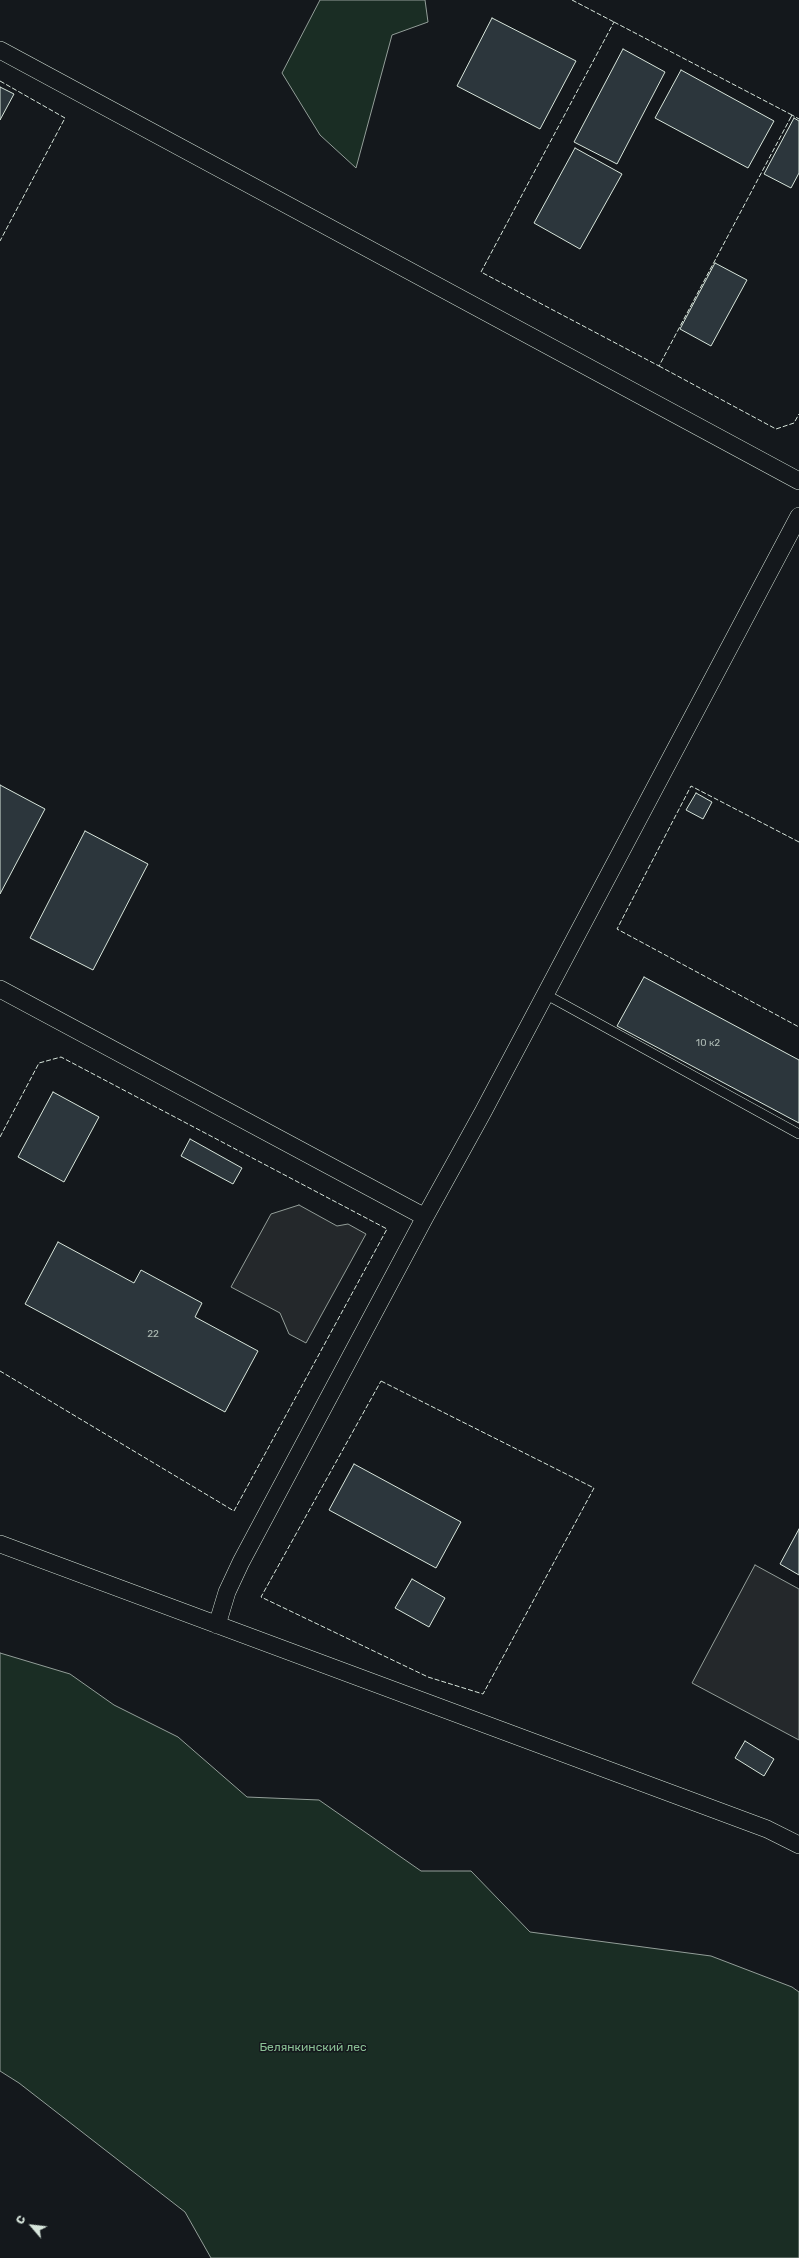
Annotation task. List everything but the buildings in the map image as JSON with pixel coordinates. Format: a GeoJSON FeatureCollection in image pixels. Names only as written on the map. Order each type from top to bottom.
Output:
{"type":"FeatureCollection","features":[{"type":"Feature","properties":{"kind":"street"},"geometry":{"type":"LineString","coordinates":[[0,50],[799,482]]}},
{"type":"Feature","properties":{"kind":"street"},"geometry":{"type":"LineString","coordinates":[[217,1625],[227,1592],[241,1562],[799,516]]}},
{"type":"Feature","properties":{"kind":"street"},"geometry":{"type":"LineString","coordinates":[[0,989],[425,1216]]}},
{"type":"Feature","properties":{"kind":"street"},"geometry":{"type":"LineString","coordinates":[[0,1544],[760,1827],[799,1845]]}},
{"type":"Feature","properties":{"kind":"lane"},"geometry":{"type":"LineString","coordinates":[[545,994],[799,1134]]}},
{"type":"Feature","properties":{"kind":"green space"},"geometry":{"type":"Polygon","coordinates":[[[320,0],[425,0],[428,22],[392,35],[356,168],[320,135],[282,73],[320,0]]]}},
{"type":"Feature","properties":{"kind":"green space","name":"Белянкинский лес"},"geometry":{"type":"Polygon","coordinates":[[[0,1653],[70,1674],[114,1705],[178,1737],[247,1797],[319,1800],[421,1871],[471,1871],[530,1932],[711,1956],[792,1987],[799,1992],[799,2258],[211,2258],[185,2212],[19,2083],[0,2071],[0,1653]]]}},
{"type":"Feature","properties":{"kind":"shaded area"},"geometry":{"type":"Polygon","coordinates":[[[299,1205],[337,1226],[348,1224],[366,1234],[306,1343],[289,1334],[280,1313],[231,1287],[271,1214],[299,1205]]]}},
{"type":"Feature","properties":{"kind":"shaded area"},"geometry":{"type":"Polygon","coordinates":[[[755,1565],[799,1589],[799,1740],[692,1683],[755,1565]]]}},
{"type":"Feature","properties":{"kind":"fence"},"geometry":{"type":"LineString","coordinates":[[572,0],[614,22]]}},
{"type":"Feature","properties":{"kind":"fence"},"geometry":{"type":"LineString","coordinates":[[614,22],[792,115],[659,366],[481,272],[614,22]]}},
{"type":"Feature","properties":{"kind":"fence"},"geometry":{"type":"LineString","coordinates":[[0,81],[65,118],[0,241]]}},
{"type":"Feature","properties":{"kind":"fence"},"geometry":{"type":"LineString","coordinates":[[791,117],[792,115],[799,119]]}},
{"type":"Feature","properties":{"kind":"fence"},"geometry":{"type":"LineString","coordinates":[[659,366],[776,429],[794,423],[799,414]]}},
{"type":"Feature","properties":{"kind":"fence"},"geometry":{"type":"LineString","coordinates":[[799,842],[691,786],[617,929],[799,1027]]}},
{"type":"Feature","properties":{"kind":"fence"},"geometry":{"type":"LineString","coordinates":[[0,1137],[39,1063],[61,1057],[387,1229],[234,1511],[0,1371]]}},
{"type":"Feature","properties":{"kind":"fence"},"geometry":{"type":"LineString","coordinates":[[381,1381],[594,1488],[483,1694],[428,1677],[261,1597],[381,1381]]}}]}
